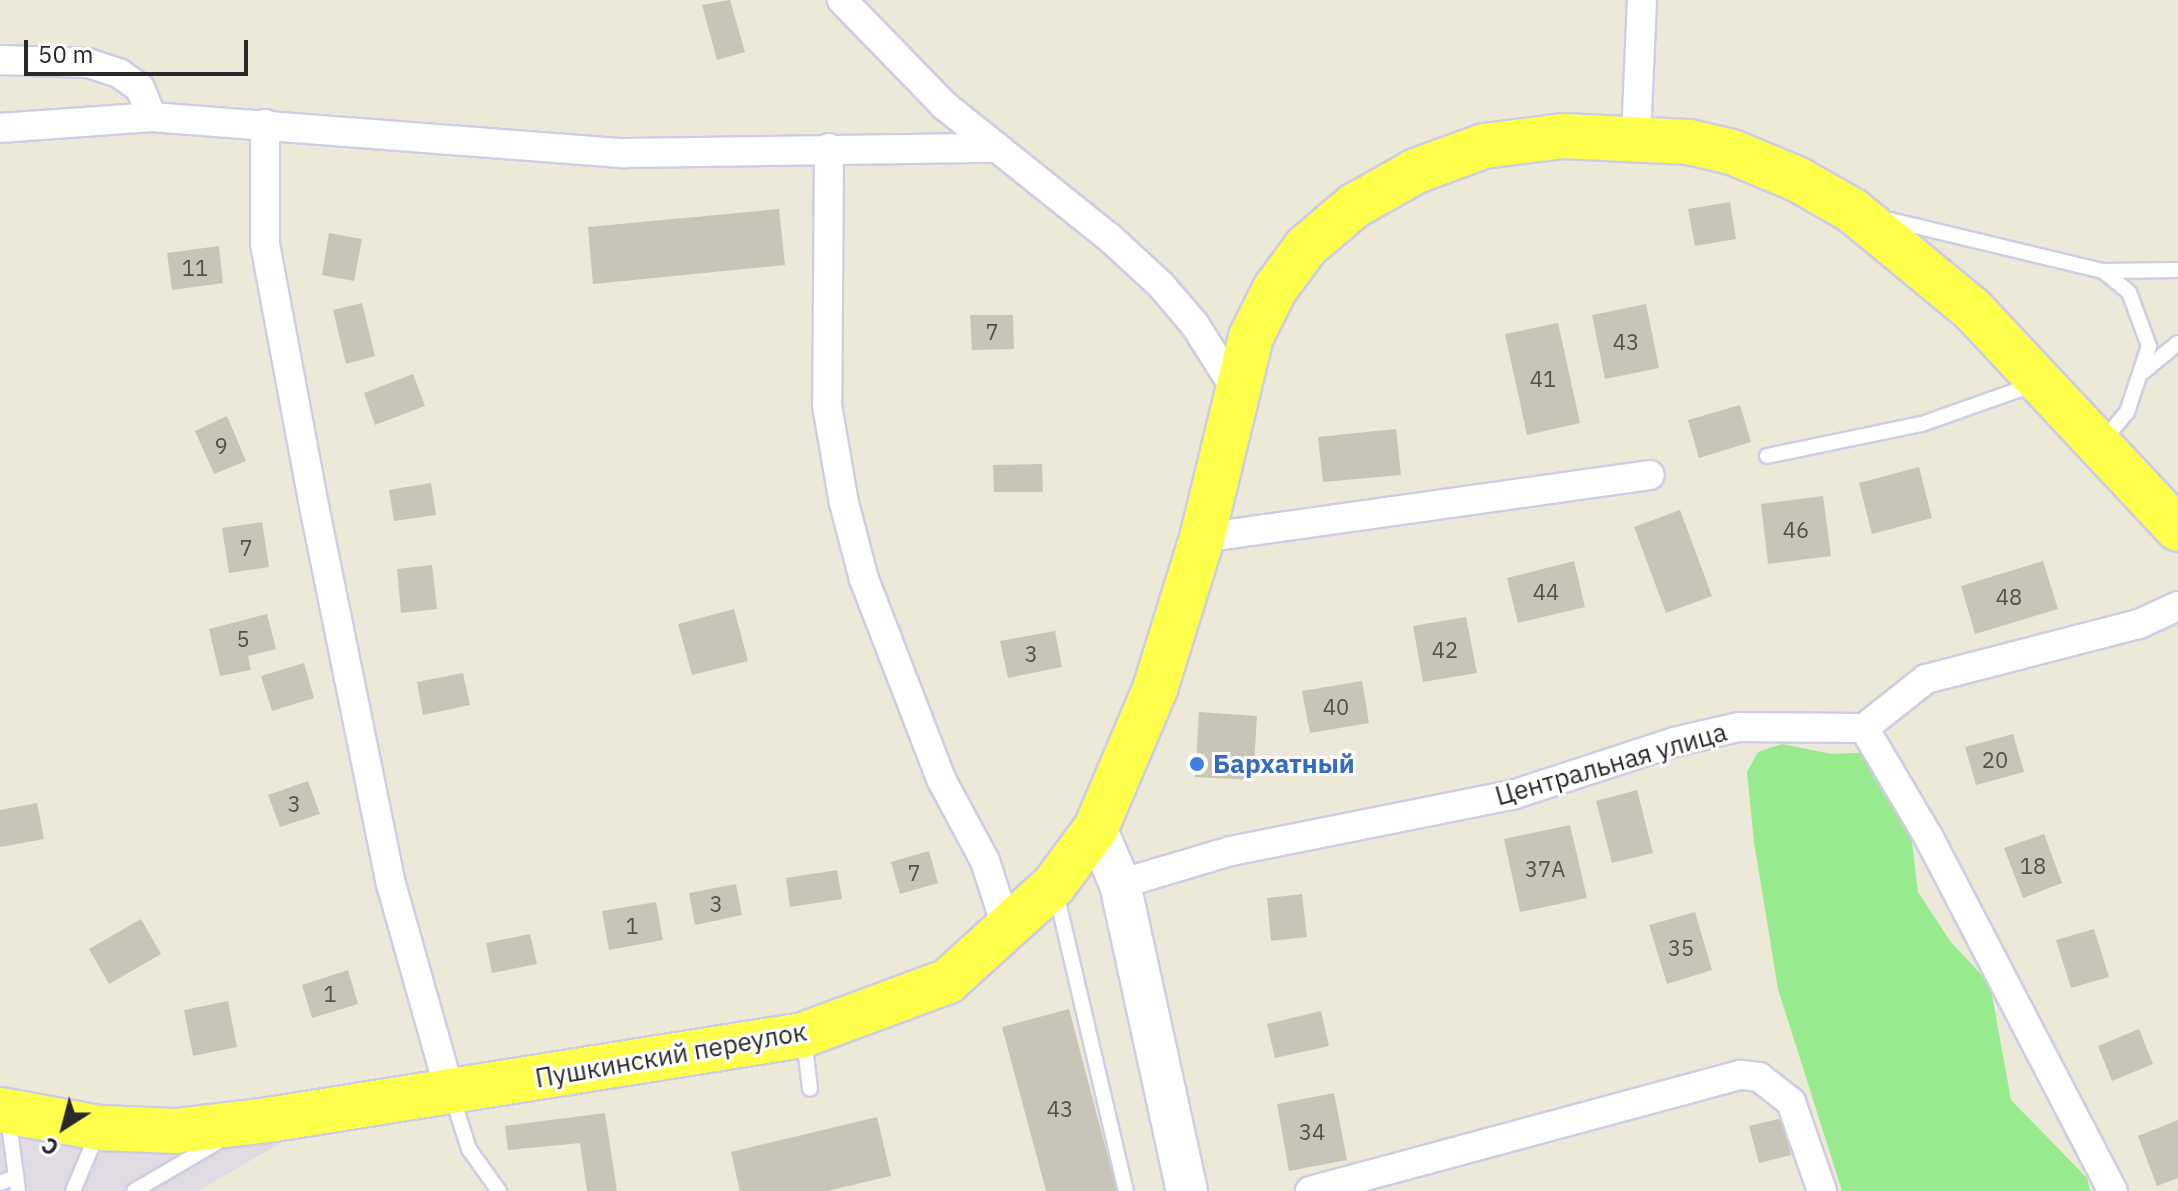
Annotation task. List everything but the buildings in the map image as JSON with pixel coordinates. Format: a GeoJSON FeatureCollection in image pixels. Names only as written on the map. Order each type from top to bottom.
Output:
{"type":"FeatureCollection","features":[{"type":"Feature","properties":{"kind":"main road","name":"Пушкинский переулок"},"geometry":{"type":"LineString","coordinates":[[4,1110],[100,1128],[176,1131],[268,1120],[803,1035],[948,981],[1062,875],[1096,828],[1155,689],[1202,538],[1251,337],[1275,289],[1306,247],[1354,206],[1416,171],[1484,146],[1563,136],[1636,137],[1732,152],[1853,211],[1972,309],[2043,381],[2178,529]]}},
{"type":"Feature","properties":{"kind":"street"},"geometry":{"type":"LineString","coordinates":[[842,0],[936,97],[1161,285],[1195,325],[1236,390]]}},
{"type":"Feature","properties":{"kind":"street"},"geometry":{"type":"LineString","coordinates":[[1636,137],[1642,0]]}},
{"type":"Feature","properties":{"kind":"street"},"geometry":{"type":"LineString","coordinates":[[0,60],[88,63],[119,73],[140,88],[152,117]]}},
{"type":"Feature","properties":{"kind":"street"},"geometry":{"type":"LineString","coordinates":[[0,128],[152,117],[265,124],[389,139],[624,153],[997,148]]}},
{"type":"Feature","properties":{"kind":"street"},"geometry":{"type":"LineString","coordinates":[[265,124],[265,244],[318,526],[391,884],[450,1092]]}},
{"type":"Feature","properties":{"kind":"street"},"geometry":{"type":"LineString","coordinates":[[829,148],[827,405],[844,503],[864,579],[941,779],[985,861],[1006,926]]}},
{"type":"Feature","properties":{"kind":"street"},"geometry":{"type":"LineString","coordinates":[[1202,538],[1650,475]]}},
{"type":"Feature","properties":{"kind":"street"},"geometry":{"type":"LineString","coordinates":[[2113,1191],[1929,838],[1864,728],[1926,679],[2139,624],[2178,606]]}},
{"type":"Feature","properties":{"kind":"street","name":"Центральная улица"},"geometry":{"type":"LineString","coordinates":[[1120,884],[1231,851],[1512,795],[1674,742],[1739,727],[1864,728]]}},
{"type":"Feature","properties":{"kind":"street"},"geometry":{"type":"LineString","coordinates":[[1096,828],[1120,884],[1187,1191]]}},
{"type":"Feature","properties":{"kind":"street"},"geometry":{"type":"LineString","coordinates":[[1310,1191],[1741,1075],[1759,1077],[1791,1102],[1822,1191]]}},
{"type":"Feature","properties":{"kind":"lane"},"geometry":{"type":"LineString","coordinates":[[1853,211],[2103,271],[2178,270]]}},
{"type":"Feature","properties":{"kind":"lane"},"geometry":{"type":"LineString","coordinates":[[2099,445],[2127,412],[2144,371],[2149,346],[2143,321],[2129,292],[2103,271]]}},
{"type":"Feature","properties":{"kind":"lane"},"geometry":{"type":"LineString","coordinates":[[2144,371],[2178,343]]}},
{"type":"Feature","properties":{"kind":"lane"},"geometry":{"type":"LineString","coordinates":[[1767,456],[1922,424],[2043,381]]}},
{"type":"Feature","properties":{"kind":"lane"},"geometry":{"type":"LineString","coordinates":[[1062,875],[1126,1191]]}},
{"type":"Feature","properties":{"kind":"lane"},"geometry":{"type":"LineString","coordinates":[[803,1035],[810,1089]]}},
{"type":"Feature","properties":{"kind":"lane"},"geometry":{"type":"LineString","coordinates":[[450,1092],[469,1149],[499,1191]]}},
{"type":"Feature","properties":{"kind":"lane"},"geometry":{"type":"LineString","coordinates":[[0,1183],[18,1183],[4,1110]]}},
{"type":"Feature","properties":{"kind":"lane"},"geometry":{"type":"LineString","coordinates":[[134,1191],[193,1154],[268,1120]]}},
{"type":"Feature","properties":{"kind":"lane"},"geometry":{"type":"LineString","coordinates":[[73,1191],[100,1128]]}},
{"type":"Feature","properties":{"kind":"shaded area"},"geometry":{"type":"Polygon","coordinates":[[[0,1134],[112,1145],[292,1136],[198,1191],[0,1191],[0,1134]]]}},
{"type":"Feature","properties":{"kind":"green space"},"geometry":{"type":"Polygon","coordinates":[[[1782,744],[1832,754],[1876,752],[1896,786],[1912,842],[1918,892],[1950,941],[1990,984],[2011,1100],[2087,1178],[2090,1191],[1842,1191],[1778,989],[1754,842],[1747,772],[1758,752],[1782,744]]]}},
{"type":"Feature","properties":{"kind":"place","name":"Бархатный"},"geometry":{"type":"Point","coordinates":[1197,764]}}]}
